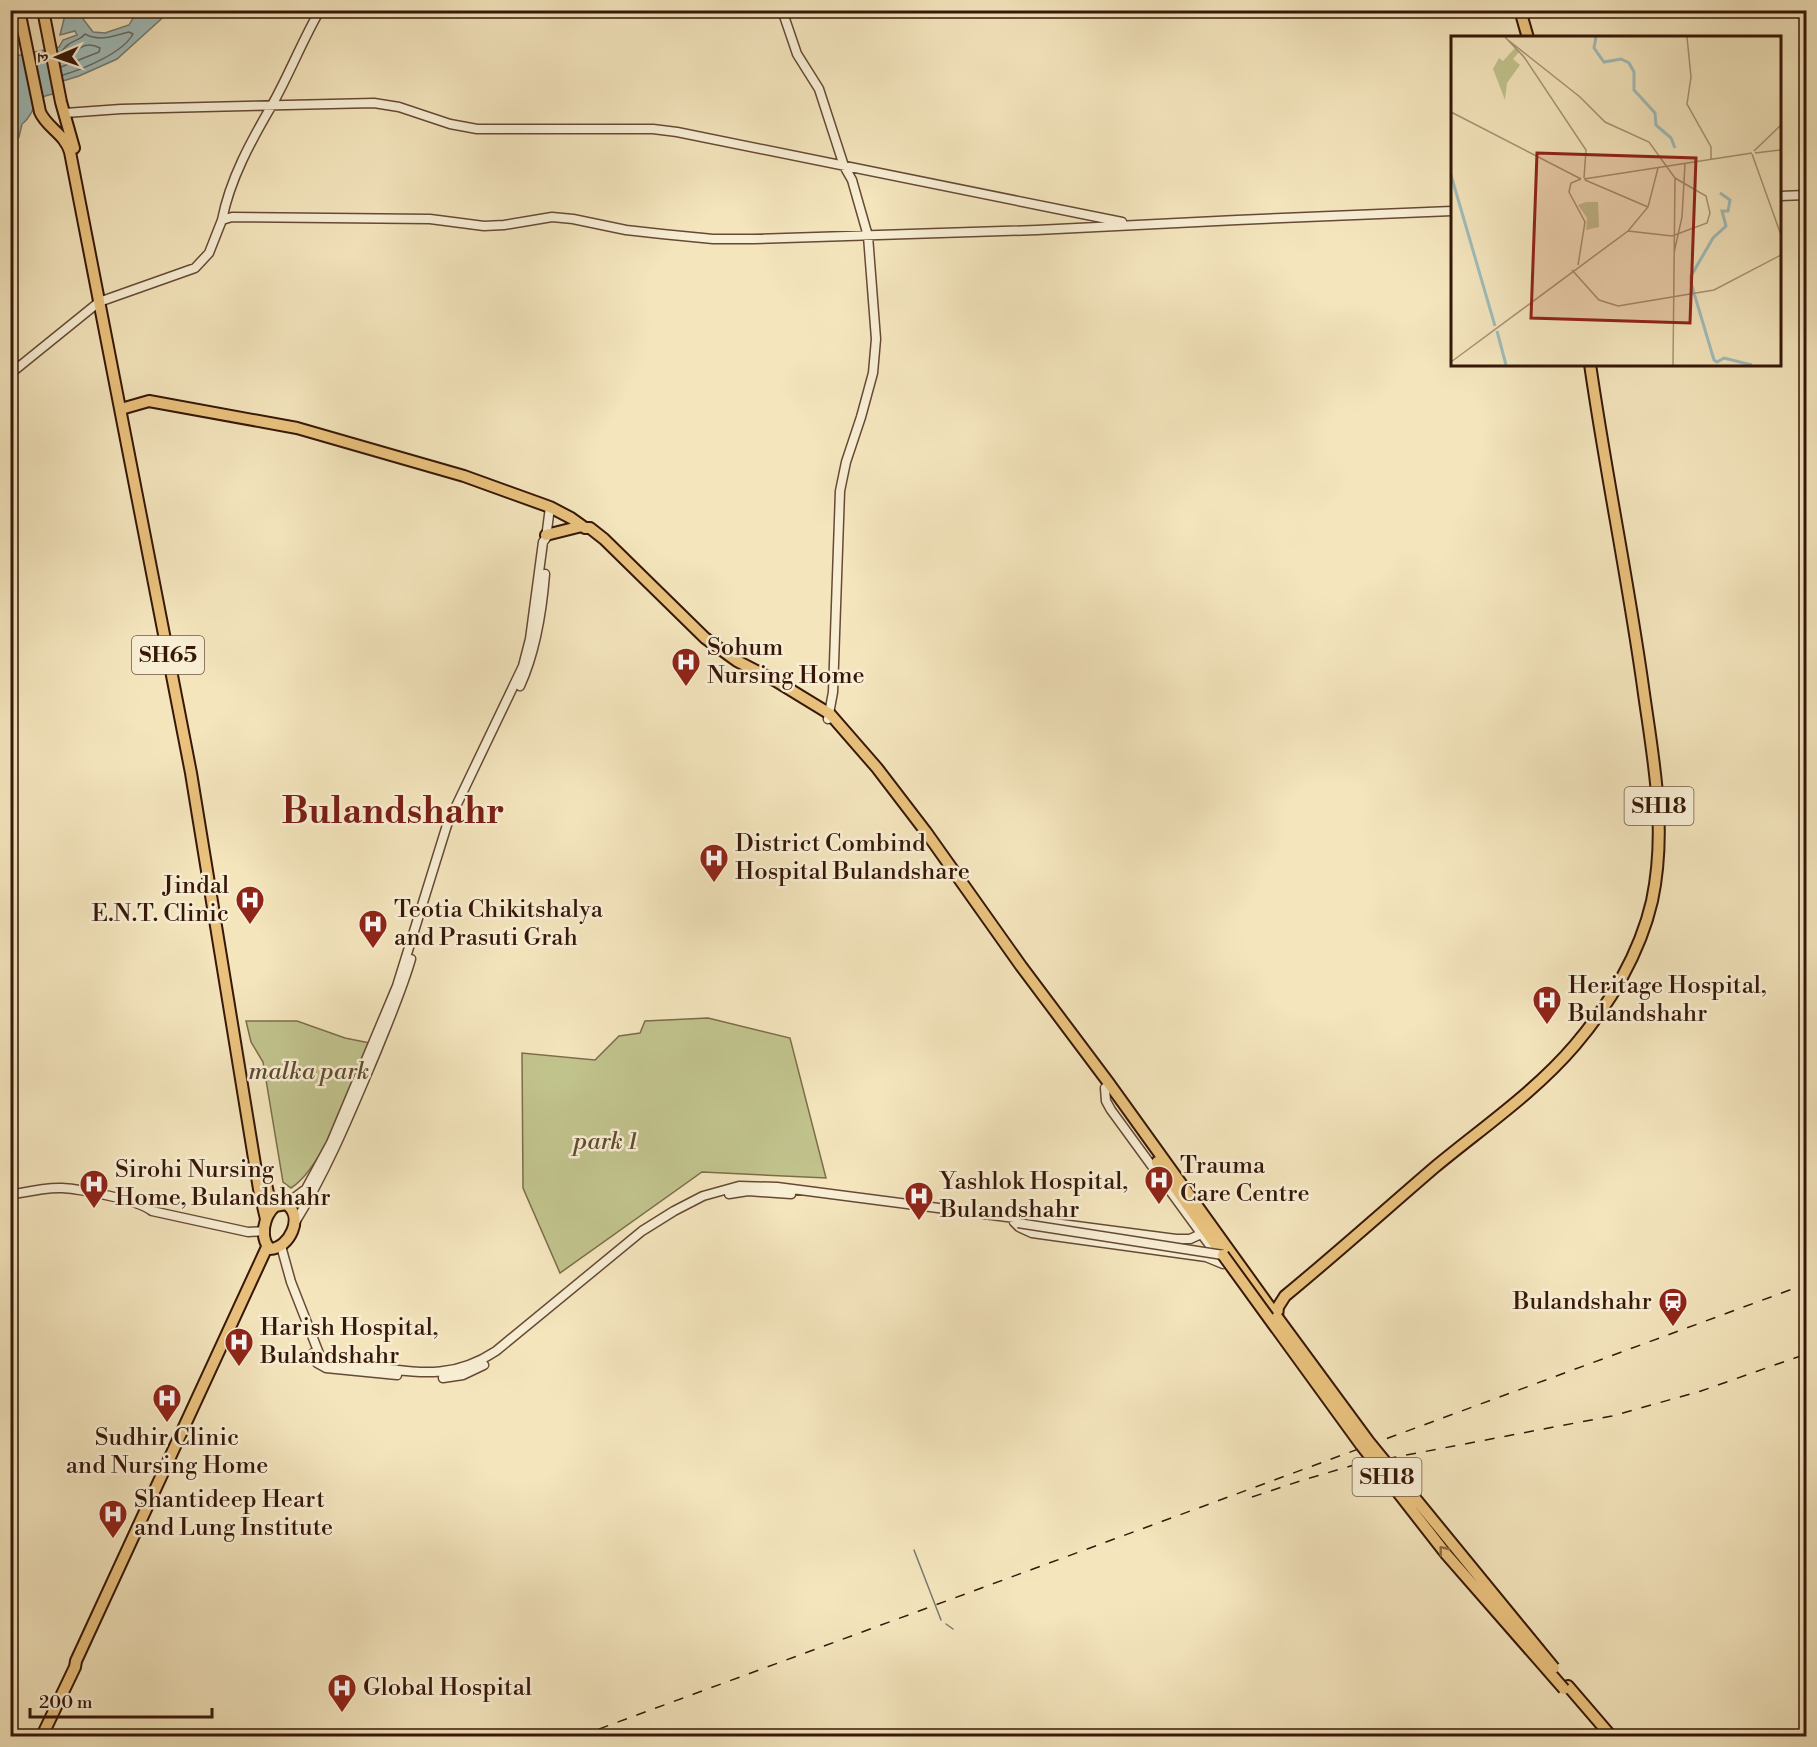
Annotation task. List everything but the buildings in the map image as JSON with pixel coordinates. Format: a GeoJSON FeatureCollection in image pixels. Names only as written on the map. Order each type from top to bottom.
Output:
{"type":"FeatureCollection","features":[{"type":"Feature","properties":{"kind":"main road","name":"SH65"},"geometry":{"type":"LineString","coordinates":[[43,10],[89,219],[101,301]]}},
{"type":"Feature","properties":{"kind":"main road"},"geometry":{"type":"LineString","coordinates":[[1520,10],[1527,36]]}},
{"type":"Feature","properties":{"kind":"main road","name":"SH65"},"geometry":{"type":"LineString","coordinates":[[19,12],[43,119],[61,135],[69,146],[189,734],[264,1175],[268,1193],[280,1205],[292,1209],[294,1225]]}},
{"type":"Feature","properties":{"kind":"main road","name":"SH18"},"geometry":{"type":"LineString","coordinates":[[1590,366],[1636,636],[1659,799],[1658,858],[1652,901],[1645,927],[1620,981],[1574,1046],[1530,1088],[1285,1296],[1278,1307],[1277,1317],[1369,1442],[1566,1687],[1603,1737]]}},
{"type":"Feature","properties":{"kind":"main road"},"geometry":{"type":"LineString","coordinates":[[123,408],[149,401],[297,429],[464,476],[550,507],[584,527],[590,528],[604,539],[705,638],[737,661],[776,681],[829,717],[877,768],[926,832],[1277,1317]]}},
{"type":"Feature","properties":{"kind":"main road","name":"SH65"},"geometry":{"type":"LineString","coordinates":[[123,408],[191,773],[260,1189],[265,1225],[264,1239],[274,1248]]}},
{"type":"Feature","properties":{"kind":"main road"},"geometry":{"type":"LineString","coordinates":[[546,537],[584,527]]}},
{"type":"Feature","properties":{"kind":"main road"},"geometry":{"type":"LineString","coordinates":[[829,717],[922,835],[1223,1255]]}},
{"type":"Feature","properties":{"kind":"main road"},"geometry":{"type":"LineString","coordinates":[[265,1225],[280,1205]]}},
{"type":"Feature","properties":{"kind":"main road"},"geometry":{"type":"LineString","coordinates":[[42,1737],[75,1667],[83,1659],[274,1248],[289,1238],[294,1225]]}},
{"type":"Feature","properties":{"kind":"main road","name":"SH18"},"geometry":{"type":"LineString","coordinates":[[1223,1255],[1360,1445],[1446,1554],[1611,1737]]}},
{"type":"Feature","properties":{"kind":"street"},"geometry":{"type":"LineString","coordinates":[[10,374],[101,301],[195,268],[209,253],[245,154],[320,10]]}},
{"type":"Feature","properties":{"kind":"street"},"geometry":{"type":"LineString","coordinates":[[782,10],[797,54],[819,89],[844,166],[852,180],[868,236],[876,339],[872,379],[846,462],[840,491],[833,692],[829,717]]}},
{"type":"Feature","properties":{"kind":"street"},"geometry":{"type":"LineString","coordinates":[[63,107],[121,109],[374,103],[399,107],[450,124],[477,129],[653,129],[777,151],[1134,224]]}},
{"type":"Feature","properties":{"kind":"street"},"geometry":{"type":"LineString","coordinates":[[1781,196],[1806,195]]}},
{"type":"Feature","properties":{"kind":"street"},"geometry":{"type":"LineString","coordinates":[[222,220],[232,217],[418,219],[484,226],[552,217],[627,230],[713,239],[1037,230],[1451,211]]}},
{"type":"Feature","properties":{"kind":"street"},"geometry":{"type":"LineString","coordinates":[[280,1205],[306,1189],[331,1143],[397,986],[447,825],[523,666],[530,639],[550,507]]}},
{"type":"Feature","properties":{"kind":"street"},"geometry":{"type":"LineString","coordinates":[[294,1225],[313,1194],[336,1146],[393,1013],[451,827],[528,668],[536,641],[545,584],[548,543],[546,537]]}},
{"type":"Feature","properties":{"kind":"street"},"geometry":{"type":"LineString","coordinates":[[1016,1222],[1019,1227],[1032,1233],[1206,1257],[1223,1264],[1111,1110],[1106,1101],[1105,1088]]}},
{"type":"Feature","properties":{"kind":"street"},"geometry":{"type":"LineString","coordinates":[[274,1248],[324,1361],[423,1372],[446,1372],[479,1362],[496,1351],[642,1231],[703,1197],[739,1186],[777,1187],[1176,1239],[1190,1239],[1201,1234]]}},
{"type":"Feature","properties":{"kind":"street"},"geometry":{"type":"LineString","coordinates":[[10,1195],[61,1188],[127,1201],[147,1207],[152,1211],[248,1232],[265,1225]]}},
{"type":"Feature","properties":{"kind":"street"},"geometry":{"type":"LineString","coordinates":[[274,1248],[285,1284],[320,1366],[422,1378],[447,1378],[463,1375],[482,1367],[500,1356],[645,1236],[688,1209],[708,1200],[739,1192],[760,1191],[1016,1222],[1223,1255]]}},
{"type":"Feature","properties":{"kind":"green space","name":"park 1"},"geometry":{"type":"Polygon","coordinates":[[[708,1018],[790,1038],[826,1178],[702,1172],[560,1273],[523,1188],[522,1053],[595,1060],[619,1036],[640,1033],[645,1021],[708,1018]]]}},
{"type":"Feature","properties":{"kind":"green space","name":"malka park"},"geometry":{"type":"Polygon","coordinates":[[[246,1021],[297,1021],[345,1038],[370,1043],[326,1143],[315,1162],[291,1188],[283,1182],[263,1062],[251,1042],[246,1021]]]}},
{"type":"Feature","properties":{"kind":"water"},"geometry":{"type":"Polygon","coordinates":[[[66,11],[77,11],[93,32],[105,33],[129,25],[137,11],[170,11],[117,59],[79,76],[53,84],[55,94],[38,101],[22,124],[19,137],[11,146],[10,57],[59,47],[63,40],[77,35],[75,31],[60,35],[66,11]]]}},
{"type":"Feature","properties":{"kind":"waterway"},"geometry":{"type":"LineString","coordinates":[[914,1550],[941,1620]]}},
{"type":"Feature","properties":{"kind":"waterway"},"geometry":{"type":"LineString","coordinates":[[946,1624],[953,1629]]}},
{"type":"Feature","properties":{"kind":"railway"},"geometry":{"type":"LineString","coordinates":[[580,1736],[1806,1284]]}},
{"type":"Feature","properties":{"kind":"railway"},"geometry":{"type":"LineString","coordinates":[[1252,1497],[1354,1465],[1612,1416],[1701,1391],[1806,1354]]}},
{"type":"Feature","properties":{"kind":"place","name":"Sohum Nursing Home"},"geometry":{"type":"Point","coordinates":[686,688]}},
{"type":"Feature","properties":{"kind":"place","name":"District Combind Hospital Bulandshare"},"geometry":{"type":"Point","coordinates":[714,884]}},
{"type":"Feature","properties":{"kind":"place","name":"Jindal E.N.T. Clinic"},"geometry":{"type":"Point","coordinates":[250,926]}},
{"type":"Feature","properties":{"kind":"place","name":"Teotia Chikitshalya and Prasuti Grah"},"geometry":{"type":"Point","coordinates":[373,950]}},
{"type":"Feature","properties":{"kind":"place","name":"Heritage Hospital, Bulandshahr"},"geometry":{"type":"Point","coordinates":[1547,1026]}},
{"type":"Feature","properties":{"kind":"place","name":"Trauma Care Centre"},"geometry":{"type":"Point","coordinates":[1159,1206]}},
{"type":"Feature","properties":{"kind":"place","name":"Sirohi Nursing Home, Bulandshahr"},"geometry":{"type":"Point","coordinates":[94,1210]}},
{"type":"Feature","properties":{"kind":"place","name":"Yashlok Hospital, Bulandshahr"},"geometry":{"type":"Point","coordinates":[919,1222]}},
{"type":"Feature","properties":{"kind":"place","name":"Bulandshahr"},"geometry":{"type":"Point","coordinates":[1673,1328]}},
{"type":"Feature","properties":{"kind":"place","name":"Harish Hospital, Bulandshahr"},"geometry":{"type":"Point","coordinates":[239,1368]}},
{"type":"Feature","properties":{"kind":"place","name":"Sudhir Clinic and Nursing Home"},"geometry":{"type":"Point","coordinates":[167,1424]}},
{"type":"Feature","properties":{"kind":"place","name":"Shantideep Heart and Lung Institute"},"geometry":{"type":"Point","coordinates":[113,1540]}},
{"type":"Feature","properties":{"kind":"place","name":"Global Hospital"},"geometry":{"type":"Point","coordinates":[342,1714]}},
{"type":"Feature","properties":{"kind":"district","name":"Bulandshahr"},"geometry":{"type":"Point","coordinates":[393,812]}}]}
